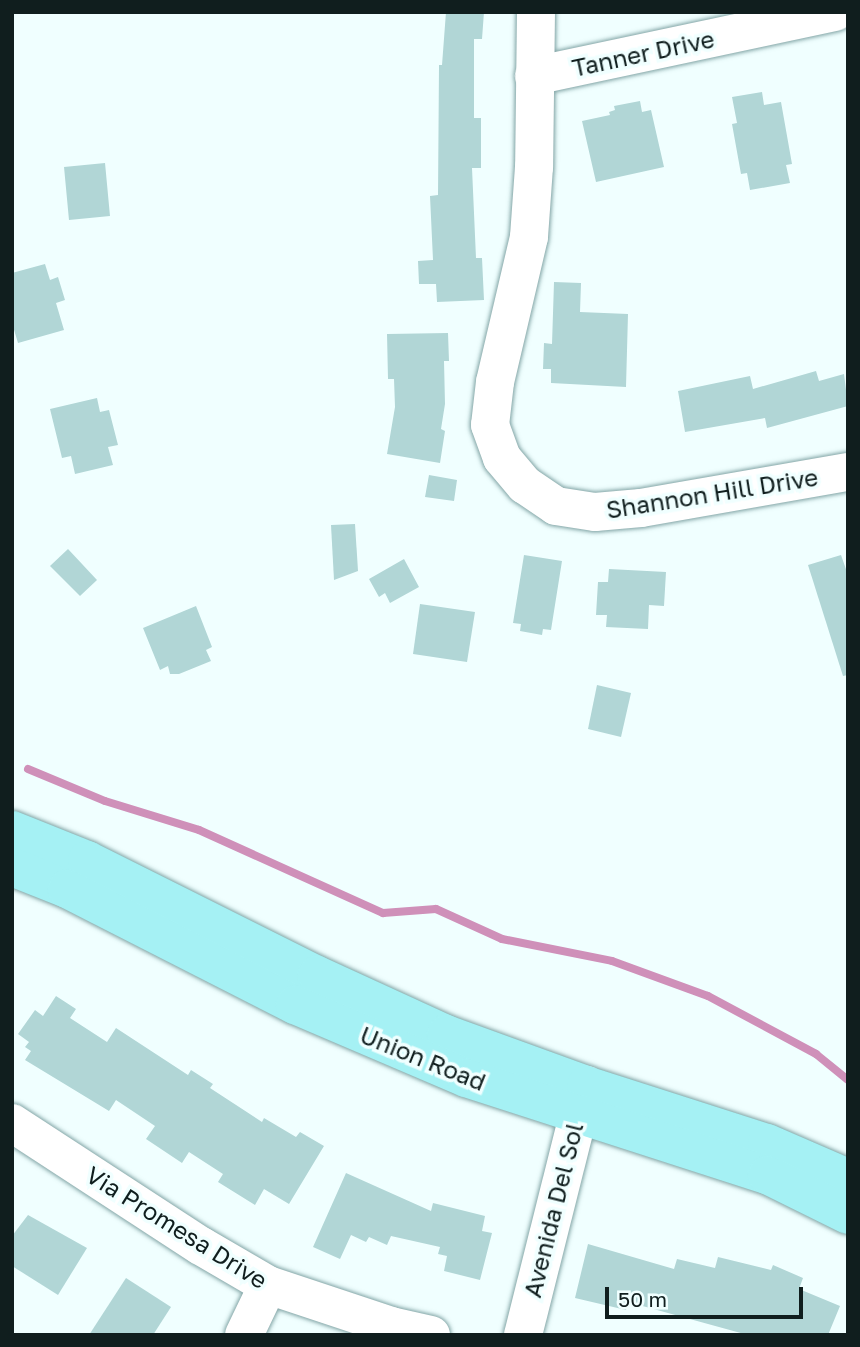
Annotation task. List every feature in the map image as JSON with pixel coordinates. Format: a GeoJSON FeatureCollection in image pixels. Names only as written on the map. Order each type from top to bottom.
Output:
{"type":"FeatureCollection","features":[{"type":"Feature","properties":{"kind":"main road","name":"Union Road"},"geometry":{"type":"LineString","coordinates":[[12,830],[87,860],[317,975],[581,1100],[767,1175],[848,1215]]}},
{"type":"Feature","properties":{"kind":"main road","name":"Union Road"},"geometry":{"type":"LineString","coordinates":[[12,867],[67,889],[295,1005],[466,1078],[581,1100],[767,1143],[848,1178]]}},
{"type":"Feature","properties":{"kind":"street","name":"Shannon Hill Drive"},"geometry":{"type":"LineString","coordinates":[[536,12],[534,167],[528,236],[495,382],[490,425],[502,458],[525,485],[556,506],[595,512],[641,508],[848,472]]}},
{"type":"Feature","properties":{"kind":"street","name":"Tanner Drive"},"geometry":{"type":"LineString","coordinates":[[534,76],[835,12]]}},
{"type":"Feature","properties":{"kind":"street","name":"Avenida Del Sol"},"geometry":{"type":"LineString","coordinates":[[523,1335],[581,1100]]}},
{"type":"Feature","properties":{"kind":"street","name":"Via Promesa Drive"},"geometry":{"type":"LineString","coordinates":[[12,1123],[201,1247],[268,1285],[391,1326],[431,1335]]}},
{"type":"Feature","properties":{"kind":"street"},"geometry":{"type":"LineString","coordinates":[[244,1335],[268,1285]]}},
{"type":"Feature","properties":{"kind":"building"},"geometry":{"type":"Polygon","coordinates":[[[446,12],[484,12],[482,39],[474,39],[474,118],[481,118],[481,168],[472,168],[476,258],[482,258],[484,300],[437,302],[436,284],[419,284],[418,261],[433,260],[430,196],[438,195],[439,65],[442,65],[446,12]]]}},
{"type":"Feature","properties":{"kind":"building"},"geometry":{"type":"Polygon","coordinates":[[[762,92],[764,105],[781,102],[792,164],[786,165],[790,183],[750,190],[747,173],[741,174],[732,124],[737,123],[732,97],[762,92]]]}},
{"type":"Feature","properties":{"kind":"building"},"geometry":{"type":"Polygon","coordinates":[[[640,101],[642,112],[651,110],[664,167],[596,182],[582,121],[610,115],[609,112],[615,110],[614,106],[640,101]]]}},
{"type":"Feature","properties":{"kind":"building"},"geometry":{"type":"Polygon","coordinates":[[[105,163],[110,216],[69,220],[64,167],[105,163]]]}},
{"type":"Feature","properties":{"kind":"building"},"geometry":{"type":"Polygon","coordinates":[[[45,264],[50,280],[58,277],[65,300],[56,303],[64,330],[18,343],[12,323],[12,273],[45,264]]]}},
{"type":"Feature","properties":{"kind":"building"},"geometry":{"type":"Polygon","coordinates":[[[554,282],[581,283],[580,312],[628,314],[626,387],[551,383],[551,369],[543,369],[544,343],[552,344],[554,282]]]}},
{"type":"Feature","properties":{"kind":"building"},"geometry":{"type":"Polygon","coordinates":[[[448,333],[449,361],[444,361],[445,404],[441,429],[445,431],[440,463],[387,454],[395,407],[394,379],[388,379],[387,334],[448,333]]]}},
{"type":"Feature","properties":{"kind":"building"},"geometry":{"type":"Polygon","coordinates":[[[816,371],[819,381],[844,374],[848,406],[767,428],[765,418],[685,432],[678,391],[750,376],[753,389],[816,371]]]}},
{"type":"Feature","properties":{"kind":"building"},"geometry":{"type":"Polygon","coordinates":[[[97,398],[100,412],[109,410],[118,445],[108,447],[113,465],[75,474],[71,456],[62,458],[50,409],[97,398]]]}},
{"type":"Feature","properties":{"kind":"building"},"geometry":{"type":"Polygon","coordinates":[[[429,475],[457,480],[454,501],[425,497],[429,475]]]}},
{"type":"Feature","properties":{"kind":"building"},"geometry":{"type":"Polygon","coordinates":[[[355,524],[358,571],[334,580],[331,525],[355,524]]]}},
{"type":"Feature","properties":{"kind":"building"},"geometry":{"type":"Polygon","coordinates":[[[68,549],[97,580],[80,596],[50,566],[68,549]]]}},
{"type":"Feature","properties":{"kind":"building"},"geometry":{"type":"Polygon","coordinates":[[[524,555],[562,561],[551,630],[543,629],[542,635],[520,631],[521,624],[513,623],[524,555]]]}},
{"type":"Feature","properties":{"kind":"building"},"geometry":{"type":"Polygon","coordinates":[[[841,555],[848,575],[848,675],[843,676],[808,565],[841,555]]]}},
{"type":"Feature","properties":{"kind":"building"},"geometry":{"type":"Polygon","coordinates":[[[404,559],[419,587],[390,603],[385,593],[379,597],[369,579],[404,559]]]}},
{"type":"Feature","properties":{"kind":"building"},"geometry":{"type":"Polygon","coordinates":[[[609,569],[666,572],[664,606],[649,605],[648,629],[606,627],[607,615],[596,615],[598,582],[608,582],[609,569]]]}},
{"type":"Feature","properties":{"kind":"building"},"geometry":{"type":"Polygon","coordinates":[[[420,604],[475,612],[467,662],[413,654],[420,604]]]}},
{"type":"Feature","properties":{"kind":"building"},"geometry":{"type":"Polygon","coordinates":[[[196,606],[212,647],[206,650],[211,661],[179,674],[170,674],[168,666],[160,670],[143,628],[196,606]]]}},
{"type":"Feature","properties":{"kind":"building"},"geometry":{"type":"Polygon","coordinates":[[[597,685],[631,693],[621,737],[588,729],[597,685]]]}},
{"type":"Feature","properties":{"kind":"building"},"geometry":{"type":"Polygon","coordinates":[[[56,996],[76,1009],[70,1018],[107,1042],[116,1028],[188,1075],[191,1070],[213,1084],[210,1088],[262,1122],[264,1118],[296,1137],[300,1132],[324,1146],[289,1204],[264,1189],[255,1205],[218,1182],[223,1174],[189,1152],[182,1163],[146,1139],[155,1126],[116,1100],[109,1111],[25,1060],[31,1051],[25,1047],[29,1042],[18,1034],[35,1010],[43,1016],[56,996]]]}},
{"type":"Feature","properties":{"kind":"building"},"geometry":{"type":"Polygon","coordinates":[[[346,1173],[431,1211],[433,1203],[485,1216],[482,1231],[492,1233],[480,1280],[444,1271],[447,1256],[438,1254],[440,1247],[391,1236],[387,1245],[369,1237],[366,1242],[351,1235],[340,1259],[313,1247],[346,1173]]]}},
{"type":"Feature","properties":{"kind":"building"},"geometry":{"type":"Polygon","coordinates":[[[28,1215],[87,1248],[58,1295],[12,1266],[12,1236],[28,1215]]]}},
{"type":"Feature","properties":{"kind":"building"},"geometry":{"type":"Polygon","coordinates":[[[588,1244],[674,1269],[677,1259],[715,1268],[718,1257],[771,1270],[773,1265],[803,1278],[799,1289],[840,1306],[828,1335],[748,1335],[628,1302],[626,1310],[575,1298],[588,1244]]]}},
{"type":"Feature","properties":{"kind":"building"},"geometry":{"type":"Polygon","coordinates":[[[126,1278],[171,1307],[153,1335],[89,1335],[126,1278]]]}},
{"type":"Feature","properties":{"kind":"waterway"},"geometry":{"type":"LineString","coordinates":[[28,769],[105,801],[199,830],[383,913],[436,909],[502,939],[612,961],[708,996],[816,1054],[848,1080]]}}]}
